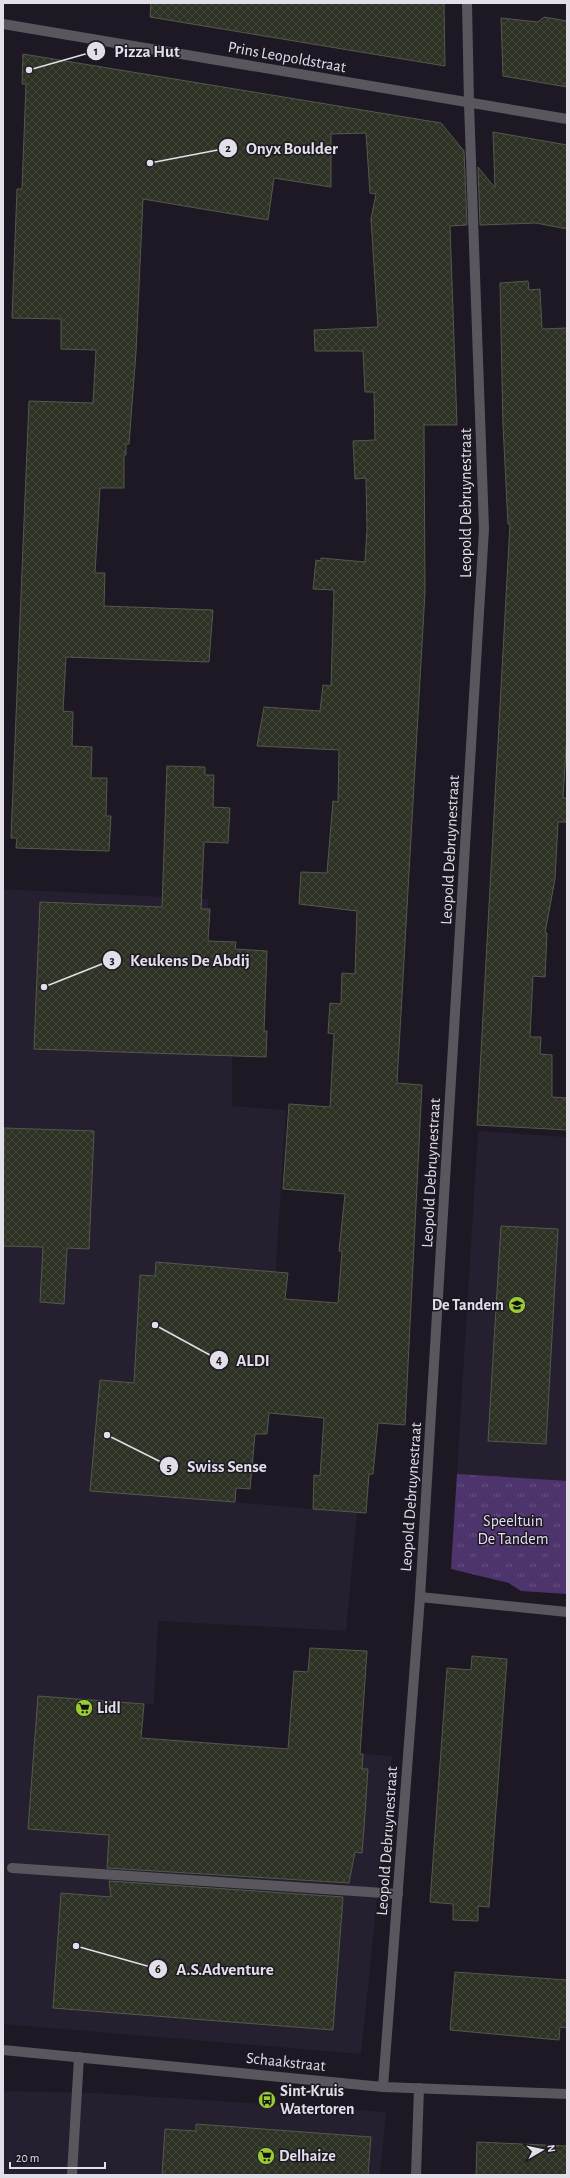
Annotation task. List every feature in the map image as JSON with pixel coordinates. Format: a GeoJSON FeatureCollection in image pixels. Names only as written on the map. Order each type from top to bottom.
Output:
{"type":"FeatureCollection","features":[{"type":"Feature","properties":{"kind":"street","name":"Leopold Debruynestraat"},"geometry":{"type":"LineString","coordinates":[[383,2087],[420,1597],[484,529],[469,104],[467,3]]}},
{"type":"Feature","properties":{"kind":"street","name":"Prins Leopoldstraat"},"geometry":{"type":"LineString","coordinates":[[3,24],[469,104],[567,119]]}},
{"type":"Feature","properties":{"kind":"street"},"geometry":{"type":"LineString","coordinates":[[420,1597],[567,1612]]}},
{"type":"Feature","properties":{"kind":"street"},"geometry":{"type":"LineString","coordinates":[[12,1868],[398,1894]]}},
{"type":"Feature","properties":{"kind":"street","name":"Schaakstraat"},"geometry":{"type":"LineString","coordinates":[[3,2050],[383,2087],[567,2094]]}},
{"type":"Feature","properties":{"kind":"street"},"geometry":{"type":"LineString","coordinates":[[72,2175],[79,2057]]}},
{"type":"Feature","properties":{"kind":"street"},"geometry":{"type":"LineString","coordinates":[[416,2175],[419,2088]]}},
{"type":"Feature","properties":{"kind":"shaded area"},"geometry":{"type":"Polygon","coordinates":[[[3,889],[208,899],[208,941],[236,942],[232,1056],[232,1106],[286,1110],[274,1297],[305,1300],[301,1357],[409,1367],[405,1425],[349,1420],[297,1405],[296,1416],[242,1411],[235,1502],[357,1513],[346,1631],[158,1621],[154,1704],[144,1704],[141,1737],[392,1756],[361,2054],[3,2024],[3,889]]]}},
{"type":"Feature","properties":{"kind":"shaded area","name":"De Tandem"},"geometry":{"type":"Polygon","coordinates":[[[478,1131],[567,1137],[567,1594],[521,1591],[509,1583],[451,1569],[478,1131]]]}},
{"type":"Feature","properties":{"kind":"shaded area"},"geometry":{"type":"Polygon","coordinates":[[[3,2091],[96,2093],[386,2112],[380,2175],[3,2175],[3,2091]]]}},
{"type":"Feature","properties":{"kind":"green space","name":"Speeltuin De Tandem"},"geometry":{"type":"Polygon","coordinates":[[[457,1474],[567,1481],[567,1594],[521,1591],[509,1583],[451,1569],[457,1474]]]}},
{"type":"Feature","properties":{"kind":"building"},"geometry":{"type":"Polygon","coordinates":[[[151,3],[444,3],[445,66],[150,17],[151,3]]]}},
{"type":"Feature","properties":{"kind":"building"},"geometry":{"type":"Polygon","coordinates":[[[544,17],[567,21],[567,87],[503,76],[501,18],[538,22],[544,17]]]}},
{"type":"Feature","properties":{"kind":"building"},"geometry":{"type":"Polygon","coordinates":[[[23,54],[441,123],[464,151],[467,225],[450,226],[457,425],[424,425],[425,592],[397,1083],[422,1085],[405,1425],[378,1423],[373,1474],[369,1474],[366,1513],[313,1509],[314,1475],[320,1476],[324,1418],[269,1413],[267,1434],[255,1434],[250,1489],[236,1488],[235,1502],[90,1491],[100,1380],[134,1383],[140,1275],[155,1276],[156,1262],[288,1273],[285,1299],[338,1303],[342,1251],[339,1251],[345,1194],[283,1189],[289,1104],[330,1107],[334,1034],[328,1033],[330,1003],[341,1004],[342,973],[355,974],[357,911],[299,904],[301,872],[327,873],[333,801],[338,802],[339,750],[257,746],[264,707],[320,711],[323,685],[331,686],[334,590],[313,589],[316,560],[321,561],[321,558],[365,562],[367,529],[366,478],[355,479],[353,441],[375,440],[374,392],[365,392],[363,351],[315,351],[314,330],[378,327],[371,219],[376,194],[370,193],[366,133],[331,134],[331,187],[274,178],[268,220],[143,199],[136,352],[129,444],[126,444],[126,455],[124,455],[124,488],[100,488],[95,573],[105,573],[104,606],[213,610],[209,662],[66,657],[63,711],[73,712],[72,746],[92,747],[91,778],[107,778],[106,816],[111,816],[109,851],[16,848],[17,838],[11,838],[29,401],[93,403],[96,350],[61,349],[61,319],[12,318],[17,189],[22,189],[26,84],[22,84],[23,54]]]}},
{"type":"Feature","properties":{"kind":"building"},"geometry":{"type":"Polygon","coordinates":[[[493,132],[567,145],[567,229],[536,223],[480,225],[478,167],[495,188],[493,132]]]}},
{"type":"Feature","properties":{"kind":"building"},"geometry":{"type":"Polygon","coordinates":[[[528,281],[529,290],[540,289],[542,329],[567,328],[567,733],[563,798],[567,798],[567,822],[558,822],[555,879],[545,933],[547,933],[545,977],[533,976],[530,1037],[541,1037],[540,1054],[552,1055],[552,1097],[567,1098],[567,1130],[477,1125],[510,524],[508,524],[503,425],[500,283],[528,281]]]}},
{"type":"Feature","properties":{"kind":"building"},"geometry":{"type":"Polygon","coordinates":[[[167,766],[205,767],[205,775],[214,775],[213,807],[230,808],[228,843],[204,842],[201,909],[210,909],[208,941],[236,942],[235,949],[267,951],[264,1031],[267,1031],[266,1057],[34,1049],[40,902],[162,907],[167,766]]]}},
{"type":"Feature","properties":{"kind":"building"},"geometry":{"type":"Polygon","coordinates":[[[4,1128],[94,1131],[89,1249],[67,1248],[64,1304],[40,1302],[43,1247],[3,1246],[4,1128]]]}},
{"type":"Feature","properties":{"kind":"building"},"geometry":{"type":"Polygon","coordinates":[[[501,1226],[558,1229],[546,1444],[488,1441],[501,1226]]]}},
{"type":"Feature","properties":{"kind":"building"},"geometry":{"type":"Polygon","coordinates":[[[310,1648],[367,1651],[360,1754],[363,1754],[362,1769],[368,1769],[364,1828],[362,1853],[355,1852],[349,1883],[107,1868],[109,1835],[28,1829],[38,1696],[144,1704],[141,1738],[288,1749],[294,1671],[308,1672],[310,1648]]]}},
{"type":"Feature","properties":{"kind":"building"},"geometry":{"type":"Polygon","coordinates":[[[472,1656],[507,1659],[489,1907],[478,1906],[478,1921],[453,1920],[453,1904],[430,1902],[447,1668],[471,1670],[472,1656]]]}},
{"type":"Feature","properties":{"kind":"building"},"geometry":{"type":"Polygon","coordinates":[[[109,1881],[343,1897],[333,2030],[53,2008],[61,1893],[111,1897],[109,1881]]]}},
{"type":"Feature","properties":{"kind":"building"},"geometry":{"type":"Polygon","coordinates":[[[455,1972],[567,1980],[567,2028],[560,2027],[559,2040],[450,2030],[455,1972]]]}},
{"type":"Feature","properties":{"kind":"building","name":"Delhaize"},"geometry":{"type":"Polygon","coordinates":[[[196,2124],[371,2137],[368,2175],[162,2175],[165,2129],[196,2131],[196,2124]]]}},
{"type":"Feature","properties":{"kind":"building"},"geometry":{"type":"Polygon","coordinates":[[[477,2142],[567,2146],[567,2175],[476,2175],[477,2142]]]}},
{"type":"Feature","properties":{"kind":"place","name":"Pizza Hut"},"geometry":{"type":"Point","coordinates":[29,70]}},
{"type":"Feature","properties":{"kind":"place","name":"Onyx Boulder"},"geometry":{"type":"Point","coordinates":[150,163]}},
{"type":"Feature","properties":{"kind":"place","name":"Keukens De Abdij"},"geometry":{"type":"Point","coordinates":[44,987]}},
{"type":"Feature","properties":{"kind":"place","name":"De Tandem"},"geometry":{"type":"Point","coordinates":[517,1305]}},
{"type":"Feature","properties":{"kind":"place","name":"ALDI"},"geometry":{"type":"Point","coordinates":[155,1325]}},
{"type":"Feature","properties":{"kind":"place","name":"Swiss Sense"},"geometry":{"type":"Point","coordinates":[107,1435]}},
{"type":"Feature","properties":{"kind":"place","name":"Lidl"},"geometry":{"type":"Point","coordinates":[84,1708]}},
{"type":"Feature","properties":{"kind":"place","name":"A.S.Adventure"},"geometry":{"type":"Point","coordinates":[76,1946]}},
{"type":"Feature","properties":{"kind":"place","name":"Sint-Kruis Watertoren"},"geometry":{"type":"Point","coordinates":[267,2100]}},
{"type":"Feature","properties":{"kind":"place","name":"Delhaize"},"geometry":{"type":"Point","coordinates":[266,2156]}}]}
